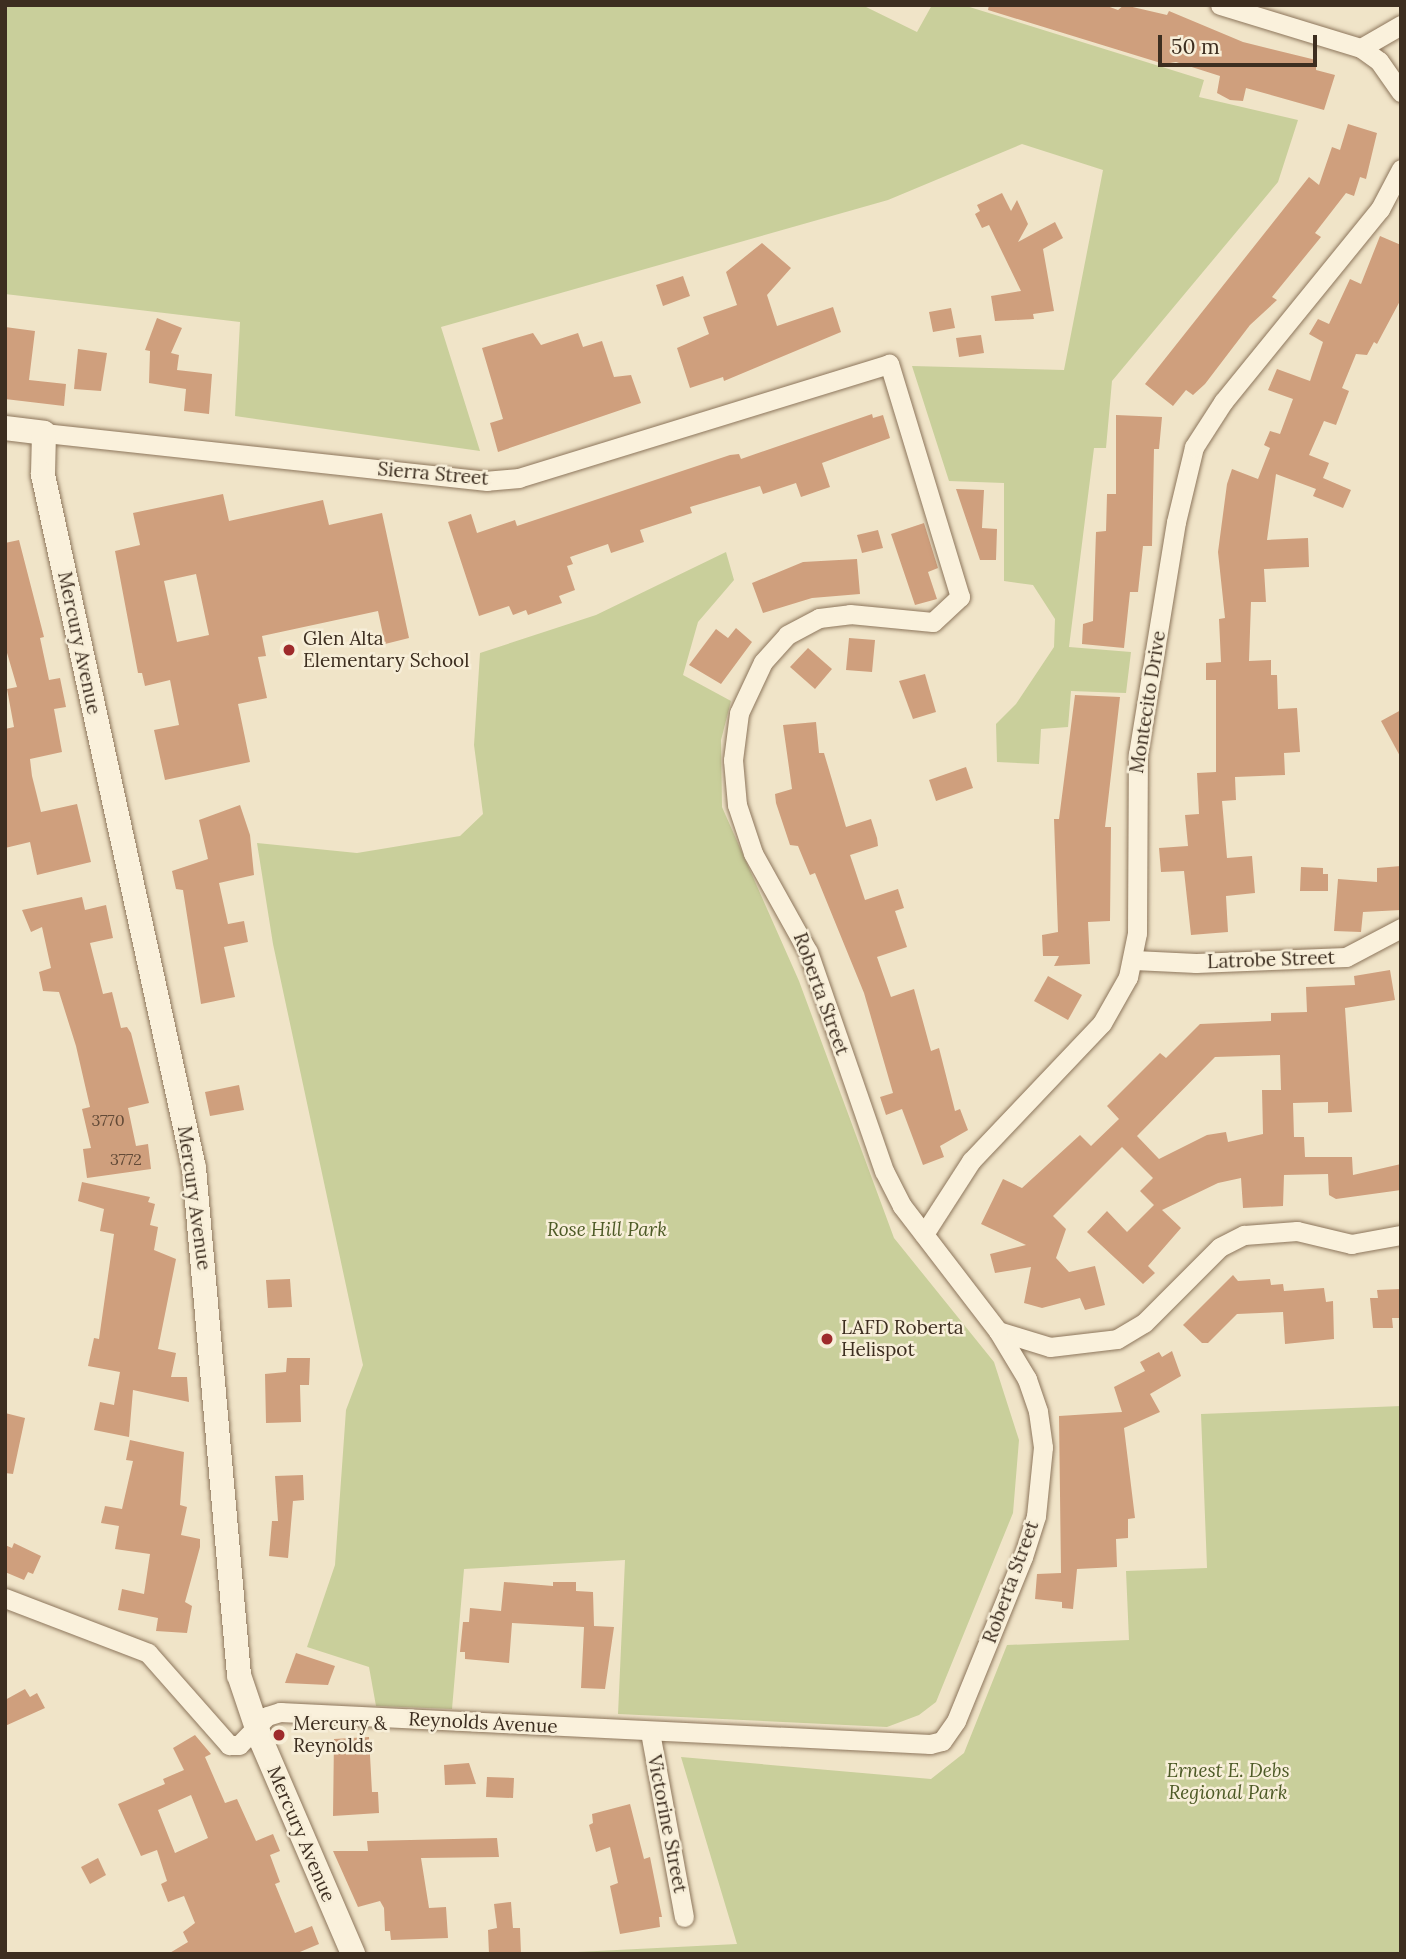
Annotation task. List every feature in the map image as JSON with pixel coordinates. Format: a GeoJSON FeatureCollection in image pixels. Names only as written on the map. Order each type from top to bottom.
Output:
{"type":"FeatureCollection","features":[{"type":"Feature","properties":{"kind":"street"},"geometry":{"type":"LineString","coordinates":[[1220,5],[1361,48],[1379,61],[1401,92]]}},
{"type":"Feature","properties":{"kind":"street"},"geometry":{"type":"LineString","coordinates":[[1361,48],[1401,25]]}},
{"type":"Feature","properties":{"kind":"street","name":"Montecito Drive"},"geometry":{"type":"LineString","coordinates":[[924,1234],[971,1161],[1102,1023],[1134,960],[1138,754],[1176,522],[1194,447],[1223,402],[1380,209],[1401,169]]}},
{"type":"Feature","properties":{"kind":"street","name":"Sierra Street"},"geometry":{"type":"LineString","coordinates":[[5,428],[488,481],[519,478],[888,364]]}},
{"type":"Feature","properties":{"kind":"street","name":"Roberta Street"},"geometry":{"type":"LineString","coordinates":[[888,364],[960,597],[933,622],[850,614],[819,618],[787,635],[763,662],[739,713],[733,760],[737,805],[753,853],[808,951],[884,1171],[924,1234],[998,1331],[1027,1379],[1038,1411],[1043,1447],[1036,1516],[956,1721],[942,1741]]}},
{"type":"Feature","properties":{"kind":"street","name":"Mercury Avenue"},"geometry":{"type":"LineString","coordinates":[[44,433],[43,475],[194,1168],[234,1643],[239,1675],[255,1726],[353,1954]]}},
{"type":"Feature","properties":{"kind":"street","name":"Latrobe Street"},"geometry":{"type":"LineString","coordinates":[[1134,960],[1196,963],[1346,957],[1401,928]]}},
{"type":"Feature","properties":{"kind":"street"},"geometry":{"type":"LineString","coordinates":[[998,1331],[1050,1348],[1117,1339],[1144,1322],[1220,1247],[1244,1235],[1297,1231],[1351,1244],[1401,1235]]}},
{"type":"Feature","properties":{"kind":"street","name":"Reynolds Avenue"},"geometry":{"type":"LineString","coordinates":[[5,1598],[148,1653],[229,1745],[239,1745],[255,1726],[280,1712],[909,1746],[942,1741]]}},
{"type":"Feature","properties":{"kind":"street","name":"Victorine Street"},"geometry":{"type":"LineString","coordinates":[[650,1732],[684,1917]]}},
{"type":"Feature","properties":{"kind":"green space"},"geometry":{"type":"Polygon","coordinates":[[[5,5],[862,5],[917,32],[932,5],[963,5],[1204,80],[1199,97],[1298,120],[1278,182],[1112,381],[1106,448],[1094,448],[1069,647],[1131,652],[1126,693],[1071,691],[1068,727],[1041,729],[1039,764],[997,762],[996,724],[1016,704],[1054,647],[1055,619],[1033,585],[1004,581],[1004,483],[949,481],[912,366],[1064,370],[1103,170],[1022,144],[888,200],[441,327],[480,451],[235,416],[240,322],[5,294],[5,5]]]}},
{"type":"Feature","properties":{"kind":"green space","name":"Rose Hill Park"},"geometry":{"type":"Polygon","coordinates":[[[726,552],[734,580],[698,622],[683,675],[731,701],[721,740],[722,807],[799,981],[894,1238],[994,1362],[1019,1440],[1013,1513],[936,1702],[919,1715],[887,1727],[618,1714],[625,1560],[464,1569],[452,1709],[376,1706],[369,1667],[307,1647],[335,1565],[346,1410],[363,1365],[273,944],[257,843],[357,853],[460,836],[483,814],[474,745],[480,653],[596,615],[726,552]]]}},
{"type":"Feature","properties":{"kind":"green space","name":"Ernest E. Debs Regional Park"},"geometry":{"type":"Polygon","coordinates":[[[1401,1406],[1401,1954],[537,1954],[737,1944],[681,1757],[931,1779],[964,1753],[1007,1645],[1129,1640],[1126,1571],[1207,1568],[1201,1414],[1401,1406]]]}},
{"type":"Feature","properties":{"kind":"building"},"geometry":{"type":"Polygon","coordinates":[[[989,5],[1104,5],[1118,10],[1124,5],[1167,15],[1169,11],[1243,42],[1316,60],[1316,70],[1335,75],[1324,110],[1246,88],[1243,101],[1230,100],[1217,93],[1220,76],[1176,62],[1164,64],[988,10],[989,5]]]}},
{"type":"Feature","properties":{"kind":"building"},"geometry":{"type":"Polygon","coordinates":[[[1348,124],[1377,133],[1366,179],[1360,177],[1354,196],[1346,193],[1315,233],[1321,237],[1272,297],[1277,300],[1250,325],[1205,384],[1193,395],[1186,390],[1173,406],[1145,384],[1309,177],[1319,185],[1332,147],[1340,150],[1348,124]]]}},
{"type":"Feature","properties":{"kind":"building"},"geometry":{"type":"Polygon","coordinates":[[[1002,193],[1011,211],[1017,200],[1028,224],[1018,242],[1055,222],[1063,238],[1043,249],[1054,311],[1033,314],[1034,319],[995,321],[991,296],[1021,291],[989,225],[982,228],[975,214],[980,211],[977,205],[1002,193]]]}},
{"type":"Feature","properties":{"kind":"building"},"geometry":{"type":"Polygon","coordinates":[[[1380,236],[1401,245],[1401,299],[1377,344],[1374,342],[1367,355],[1356,354],[1342,388],[1349,391],[1336,425],[1324,421],[1309,455],[1329,463],[1323,478],[1351,490],[1343,508],[1313,496],[1316,489],[1276,474],[1267,540],[1308,538],[1309,567],[1264,569],[1266,602],[1251,602],[1249,661],[1271,660],[1271,675],[1277,675],[1278,709],[1297,708],[1300,752],[1284,753],[1285,775],[1235,777],[1236,800],[1222,801],[1227,858],[1252,856],[1255,893],[1226,896],[1228,932],[1191,935],[1184,871],[1161,872],[1159,848],[1188,846],[1185,815],[1199,814],[1197,773],[1216,772],[1216,680],[1206,680],[1206,663],[1221,662],[1219,619],[1225,618],[1218,552],[1227,484],[1232,469],[1258,479],[1270,448],[1264,445],[1270,431],[1280,434],[1293,399],[1268,390],[1277,369],[1310,381],[1323,342],[1309,334],[1318,319],[1329,324],[1350,279],[1361,284],[1380,236]]]}},
{"type":"Feature","properties":{"kind":"building"},"geometry":{"type":"Polygon","coordinates":[[[762,243],[791,268],[767,295],[777,326],[833,307],[841,332],[724,381],[723,377],[690,388],[677,348],[709,334],[703,317],[737,305],[726,272],[762,243]]]}},
{"type":"Feature","properties":{"kind":"building"},"geometry":{"type":"Polygon","coordinates":[[[683,276],[690,296],[663,306],[656,285],[683,276]]]}},
{"type":"Feature","properties":{"kind":"building"},"geometry":{"type":"Polygon","coordinates":[[[951,308],[955,328],[933,332],[929,312],[951,308]]]}},
{"type":"Feature","properties":{"kind":"building"},"geometry":{"type":"Polygon","coordinates":[[[157,318],[182,328],[171,353],[179,355],[177,370],[212,374],[209,414],[184,411],[186,389],[149,383],[150,351],[145,350],[157,318]]]}},
{"type":"Feature","properties":{"kind":"building"},"geometry":{"type":"Polygon","coordinates":[[[5,327],[35,331],[29,380],[66,384],[64,406],[5,399],[5,327]]]}},
{"type":"Feature","properties":{"kind":"building"},"geometry":{"type":"Polygon","coordinates":[[[533,333],[541,345],[578,333],[583,347],[602,341],[614,377],[631,375],[641,403],[498,452],[490,423],[503,419],[482,348],[533,333]]]}},
{"type":"Feature","properties":{"kind":"building"},"geometry":{"type":"Polygon","coordinates":[[[981,335],[984,353],[959,357],[956,338],[981,335]]]}},
{"type":"Feature","properties":{"kind":"building"},"geometry":{"type":"Polygon","coordinates":[[[78,349],[107,353],[101,391],[74,389],[78,349]]]}},
{"type":"Feature","properties":{"kind":"building"},"geometry":{"type":"Polygon","coordinates":[[[872,414],[873,418],[883,415],[890,438],[822,463],[830,487],[801,497],[796,483],[763,494],[760,486],[690,507],[692,513],[640,530],[644,542],[611,553],[608,544],[570,557],[573,564],[567,566],[575,590],[559,596],[562,603],[528,615],[526,610],[513,615],[509,606],[479,616],[448,522],[471,514],[477,533],[515,520],[517,526],[730,455],[739,454],[741,459],[872,414]]]}},
{"type":"Feature","properties":{"kind":"building"},"geometry":{"type":"Polygon","coordinates":[[[1116,415],[1162,417],[1159,449],[1154,449],[1152,546],[1143,546],[1138,592],[1130,592],[1124,648],[1082,644],[1083,624],[1093,621],[1096,532],[1106,531],[1107,494],[1116,494],[1116,415]]]}},
{"type":"Feature","properties":{"kind":"building"},"geometry":{"type":"Polygon","coordinates":[[[956,489],[984,490],[982,528],[997,529],[996,560],[980,560],[956,489]]]}},
{"type":"Feature","properties":{"kind":"building"},"geometry":{"type":"Polygon","coordinates":[[[223,494],[229,521],[323,500],[329,525],[382,513],[409,638],[385,644],[378,611],[262,636],[266,656],[258,657],[267,698],[238,704],[250,762],[165,780],[154,730],[179,725],[170,680],[145,686],[142,673],[138,673],[115,551],[140,545],[133,513],[223,494]],[[196,574],[164,581],[177,642],[209,635],[196,574]]]}},
{"type":"Feature","properties":{"kind":"building"},"geometry":{"type":"Polygon","coordinates":[[[924,523],[938,568],[928,572],[937,599],[915,605],[891,534],[924,523]]]}},
{"type":"Feature","properties":{"kind":"building"},"geometry":{"type":"Polygon","coordinates":[[[878,530],[883,548],[862,553],[857,535],[878,530]]]}},
{"type":"Feature","properties":{"kind":"building"},"geometry":{"type":"Polygon","coordinates":[[[19,540],[44,637],[40,638],[49,680],[60,678],[66,707],[54,709],[62,752],[30,759],[32,776],[41,812],[77,804],[91,862],[37,875],[30,842],[5,848],[5,729],[14,727],[7,689],[17,687],[5,646],[5,543],[19,540]]]}},
{"type":"Feature","properties":{"kind":"building"},"geometry":{"type":"Polygon","coordinates":[[[857,559],[860,594],[812,598],[763,613],[752,583],[803,562],[857,559]]]}},
{"type":"Feature","properties":{"kind":"building"},"geometry":{"type":"Polygon","coordinates":[[[736,628],[752,642],[721,684],[689,665],[716,629],[728,638],[736,628]]]}},
{"type":"Feature","properties":{"kind":"building"},"geometry":{"type":"Polygon","coordinates":[[[849,638],[875,640],[872,672],[846,670],[849,638]]]}},
{"type":"Feature","properties":{"kind":"building"},"geometry":{"type":"Polygon","coordinates":[[[808,648],[832,669],[815,689],[790,667],[808,648]]]}},
{"type":"Feature","properties":{"kind":"building"},"geometry":{"type":"Polygon","coordinates":[[[925,674],[936,712],[913,719],[899,681],[925,674]]]}},
{"type":"Feature","properties":{"kind":"building"},"geometry":{"type":"Polygon","coordinates":[[[1075,695],[1120,697],[1105,827],[1111,827],[1110,921],[1088,922],[1090,964],[1054,966],[1059,956],[1043,956],[1042,935],[1058,932],[1054,819],[1059,819],[1075,695]]]}},
{"type":"Feature","properties":{"kind":"building"},"geometry":{"type":"Polygon","coordinates":[[[1401,710],[1401,758],[1381,721],[1401,710]]]}},
{"type":"Feature","properties":{"kind":"building"},"geometry":{"type":"Polygon","coordinates":[[[816,722],[819,753],[824,753],[846,827],[871,819],[877,838],[878,846],[850,855],[865,900],[898,889],[904,908],[895,911],[907,947],[877,957],[891,997],[914,989],[931,1051],[939,1048],[955,1111],[960,1109],[968,1130],[940,1146],[944,1157],[923,1165],[902,1109],[886,1115],[880,1097],[893,1093],[864,993],[815,873],[810,875],[798,846],[790,845],[776,803],[775,794],[792,789],[783,725],[816,722]]]}},
{"type":"Feature","properties":{"kind":"building"},"geometry":{"type":"Polygon","coordinates":[[[966,767],[973,788],[936,801],[929,780],[966,767]]]}},
{"type":"Feature","properties":{"kind":"building"},"geometry":{"type":"Polygon","coordinates":[[[240,805],[250,835],[254,875],[219,883],[228,924],[244,921],[248,942],[224,947],[235,997],[201,1004],[183,890],[176,889],[172,871],[208,859],[199,820],[240,805]]]}},
{"type":"Feature","properties":{"kind":"building"},"geometry":{"type":"Polygon","coordinates":[[[1401,866],[1401,910],[1363,912],[1361,932],[1334,931],[1338,879],[1377,882],[1377,868],[1401,866]]]}},
{"type":"Feature","properties":{"kind":"building"},"geometry":{"type":"Polygon","coordinates":[[[1301,867],[1323,868],[1323,874],[1328,874],[1328,891],[1300,891],[1301,867]]]}},
{"type":"Feature","properties":{"kind":"building"},"geometry":{"type":"Polygon","coordinates":[[[82,897],[85,910],[106,905],[113,938],[90,943],[103,994],[112,992],[121,1028],[127,1027],[131,1033],[149,1103],[128,1108],[136,1146],[148,1144],[151,1169],[87,1178],[83,1149],[91,1148],[82,1109],[90,1107],[76,1046],[59,992],[43,991],[39,972],[51,968],[42,927],[31,932],[22,910],[82,897]]]}},
{"type":"Feature","properties":{"kind":"building"},"geometry":{"type":"Polygon","coordinates":[[[1390,970],[1395,1000],[1345,1008],[1352,1112],[1328,1113],[1328,1102],[1293,1103],[1294,1137],[1304,1137],[1305,1157],[1352,1157],[1353,1175],[1401,1164],[1401,1190],[1336,1199],[1329,1195],[1328,1174],[1284,1175],[1283,1206],[1243,1208],[1241,1178],[1218,1183],[1162,1210],[1181,1228],[1148,1266],[1155,1273],[1143,1284],[1087,1232],[1107,1211],[1127,1232],[1154,1205],[1140,1191],[1153,1178],[1122,1147],[1053,1216],[1066,1229],[1056,1258],[1069,1272],[1095,1266],[1105,1305],[1085,1310],[1080,1298],[1042,1308],[1024,1303],[1031,1267],[995,1273],[990,1254],[1026,1245],[981,1224],[1003,1179],[1022,1188],[1080,1135],[1091,1146],[1119,1119],[1107,1106],[1160,1053],[1166,1058],[1200,1024],[1271,1021],[1271,1013],[1307,1012],[1306,987],[1355,985],[1354,976],[1390,970]],[[1280,1055],[1215,1057],[1137,1136],[1159,1159],[1207,1135],[1226,1132],[1228,1142],[1263,1134],[1262,1090],[1281,1090],[1280,1055]]]}},
{"type":"Feature","properties":{"kind":"building"},"geometry":{"type":"Polygon","coordinates":[[[1048,976],[1082,995],[1068,1020],[1034,1001],[1048,976]]]}},
{"type":"Feature","properties":{"kind":"building"},"geometry":{"type":"Polygon","coordinates":[[[239,1085],[244,1110],[210,1116],[205,1092],[239,1085]]]}},
{"type":"Feature","properties":{"kind":"building"},"geometry":{"type":"Polygon","coordinates":[[[82,1182],[150,1197],[148,1202],[155,1204],[150,1225],[158,1227],[154,1250],[176,1259],[158,1349],[176,1353],[171,1377],[187,1377],[189,1402],[133,1390],[129,1437],[94,1430],[100,1402],[114,1405],[120,1372],[88,1366],[94,1338],[99,1339],[114,1234],[100,1231],[104,1209],[78,1201],[82,1182]]]}},
{"type":"Feature","properties":{"kind":"building"},"geometry":{"type":"Polygon","coordinates":[[[1233,1275],[1238,1281],[1270,1279],[1271,1285],[1283,1284],[1284,1291],[1324,1288],[1326,1302],[1333,1301],[1334,1339],[1285,1344],[1283,1312],[1237,1314],[1208,1343],[1202,1343],[1183,1325],[1233,1275]]]}},
{"type":"Feature","properties":{"kind":"building"},"geometry":{"type":"Polygon","coordinates":[[[290,1279],[292,1307],[268,1308],[266,1280],[290,1279]]]}},
{"type":"Feature","properties":{"kind":"building"},"geometry":{"type":"Polygon","coordinates":[[[1401,1289],[1401,1318],[1392,1318],[1393,1328],[1373,1328],[1370,1298],[1378,1298],[1377,1290],[1401,1289]]]}},
{"type":"Feature","properties":{"kind":"building"},"geometry":{"type":"Polygon","coordinates":[[[1172,1351],[1181,1376],[1150,1394],[1160,1412],[1124,1428],[1135,1518],[1128,1519],[1128,1538],[1116,1539],[1117,1567],[1077,1569],[1073,1609],[1062,1608],[1062,1602],[1035,1599],[1037,1574],[1061,1573],[1059,1416],[1122,1412],[1114,1387],[1145,1371],[1140,1362],[1159,1352],[1162,1357],[1172,1351]]]}},
{"type":"Feature","properties":{"kind":"building"},"geometry":{"type":"Polygon","coordinates":[[[287,1358],[310,1358],[309,1385],[300,1385],[301,1422],[266,1423],[265,1374],[286,1372],[287,1358]]]}},
{"type":"Feature","properties":{"kind":"building"},"geometry":{"type":"Polygon","coordinates":[[[5,1413],[25,1418],[13,1474],[5,1473],[5,1413]]]}},
{"type":"Feature","properties":{"kind":"building"},"geometry":{"type":"Polygon","coordinates":[[[130,1440],[184,1452],[180,1505],[187,1507],[181,1535],[200,1539],[185,1602],[192,1606],[187,1633],[156,1631],[158,1618],[118,1610],[122,1589],[144,1594],[150,1554],[115,1549],[119,1526],[101,1523],[105,1506],[122,1509],[133,1461],[126,1460],[130,1440]]]}},
{"type":"Feature","properties":{"kind":"building"},"geometry":{"type":"Polygon","coordinates":[[[303,1475],[304,1500],[293,1501],[288,1558],[269,1556],[272,1521],[278,1521],[275,1476],[303,1475]]]}},
{"type":"Feature","properties":{"kind":"building"},"geometry":{"type":"Polygon","coordinates":[[[14,1543],[41,1556],[33,1574],[28,1572],[24,1580],[5,1572],[5,1545],[12,1548],[14,1543]]]}},
{"type":"Feature","properties":{"kind":"building"},"geometry":{"type":"Polygon","coordinates":[[[504,1582],[553,1586],[553,1582],[576,1582],[576,1591],[593,1592],[594,1626],[614,1627],[605,1689],[581,1688],[584,1627],[512,1623],[509,1663],[465,1659],[465,1652],[460,1652],[463,1622],[469,1622],[470,1608],[501,1611],[504,1582]]]}},
{"type":"Feature","properties":{"kind":"building"},"geometry":{"type":"Polygon","coordinates":[[[296,1653],[335,1666],[328,1685],[285,1683],[296,1653]]]}},
{"type":"Feature","properties":{"kind":"building"},"geometry":{"type":"Polygon","coordinates":[[[25,1689],[30,1697],[37,1693],[45,1708],[5,1726],[5,1700],[25,1689]]]}},
{"type":"Feature","properties":{"kind":"building"},"geometry":{"type":"Polygon","coordinates":[[[195,1735],[211,1754],[205,1757],[225,1803],[237,1799],[256,1841],[273,1834],[280,1851],[270,1855],[280,1882],[275,1884],[295,1933],[312,1926],[319,1944],[295,1954],[168,1954],[188,1942],[183,1932],[195,1923],[184,1896],[168,1902],[161,1884],[167,1881],[157,1850],[141,1856],[118,1804],[165,1784],[163,1779],[184,1770],[173,1748],[195,1735]],[[191,1795],[158,1810],[175,1853],[208,1838],[191,1795]]]}},
{"type":"Feature","properties":{"kind":"building"},"geometry":{"type":"Polygon","coordinates":[[[369,1737],[372,1792],[378,1792],[379,1813],[333,1816],[334,1739],[369,1737]]]}},
{"type":"Feature","properties":{"kind":"building"},"geometry":{"type":"Polygon","coordinates":[[[469,1763],[476,1784],[445,1785],[444,1765],[469,1763]]]}},
{"type":"Feature","properties":{"kind":"building"},"geometry":{"type":"Polygon","coordinates":[[[487,1777],[514,1778],[513,1798],[486,1797],[487,1777]]]}},
{"type":"Feature","properties":{"kind":"building"},"geometry":{"type":"Polygon","coordinates":[[[630,1804],[644,1859],[650,1857],[662,1917],[659,1917],[660,1927],[620,1934],[610,1886],[618,1883],[610,1847],[596,1852],[589,1825],[593,1823],[592,1814],[630,1804]]]}},
{"type":"Feature","properties":{"kind":"building"},"geometry":{"type":"Polygon","coordinates":[[[497,1838],[499,1857],[421,1858],[429,1908],[446,1907],[448,1938],[391,1940],[390,1931],[385,1931],[384,1908],[380,1901],[358,1907],[333,1851],[368,1851],[367,1841],[497,1838]]]}},
{"type":"Feature","properties":{"kind":"building"},"geometry":{"type":"Polygon","coordinates":[[[98,1858],[106,1875],[90,1884],[81,1867],[98,1858]]]}},
{"type":"Feature","properties":{"kind":"building"},"geometry":{"type":"Polygon","coordinates":[[[511,1902],[513,1928],[520,1928],[521,1954],[489,1954],[488,1930],[497,1928],[494,1904],[511,1902]]]}},
{"type":"Feature","properties":{"kind":"place","name":"Glen Alta Elementary School"},"geometry":{"type":"Point","coordinates":[289,650]}},
{"type":"Feature","properties":{"kind":"place","name":"LAFD Roberta Helispot"},"geometry":{"type":"Point","coordinates":[827,1339]}},
{"type":"Feature","properties":{"kind":"place","name":"Mercury & Reynolds"},"geometry":{"type":"Point","coordinates":[279,1735]}}]}
